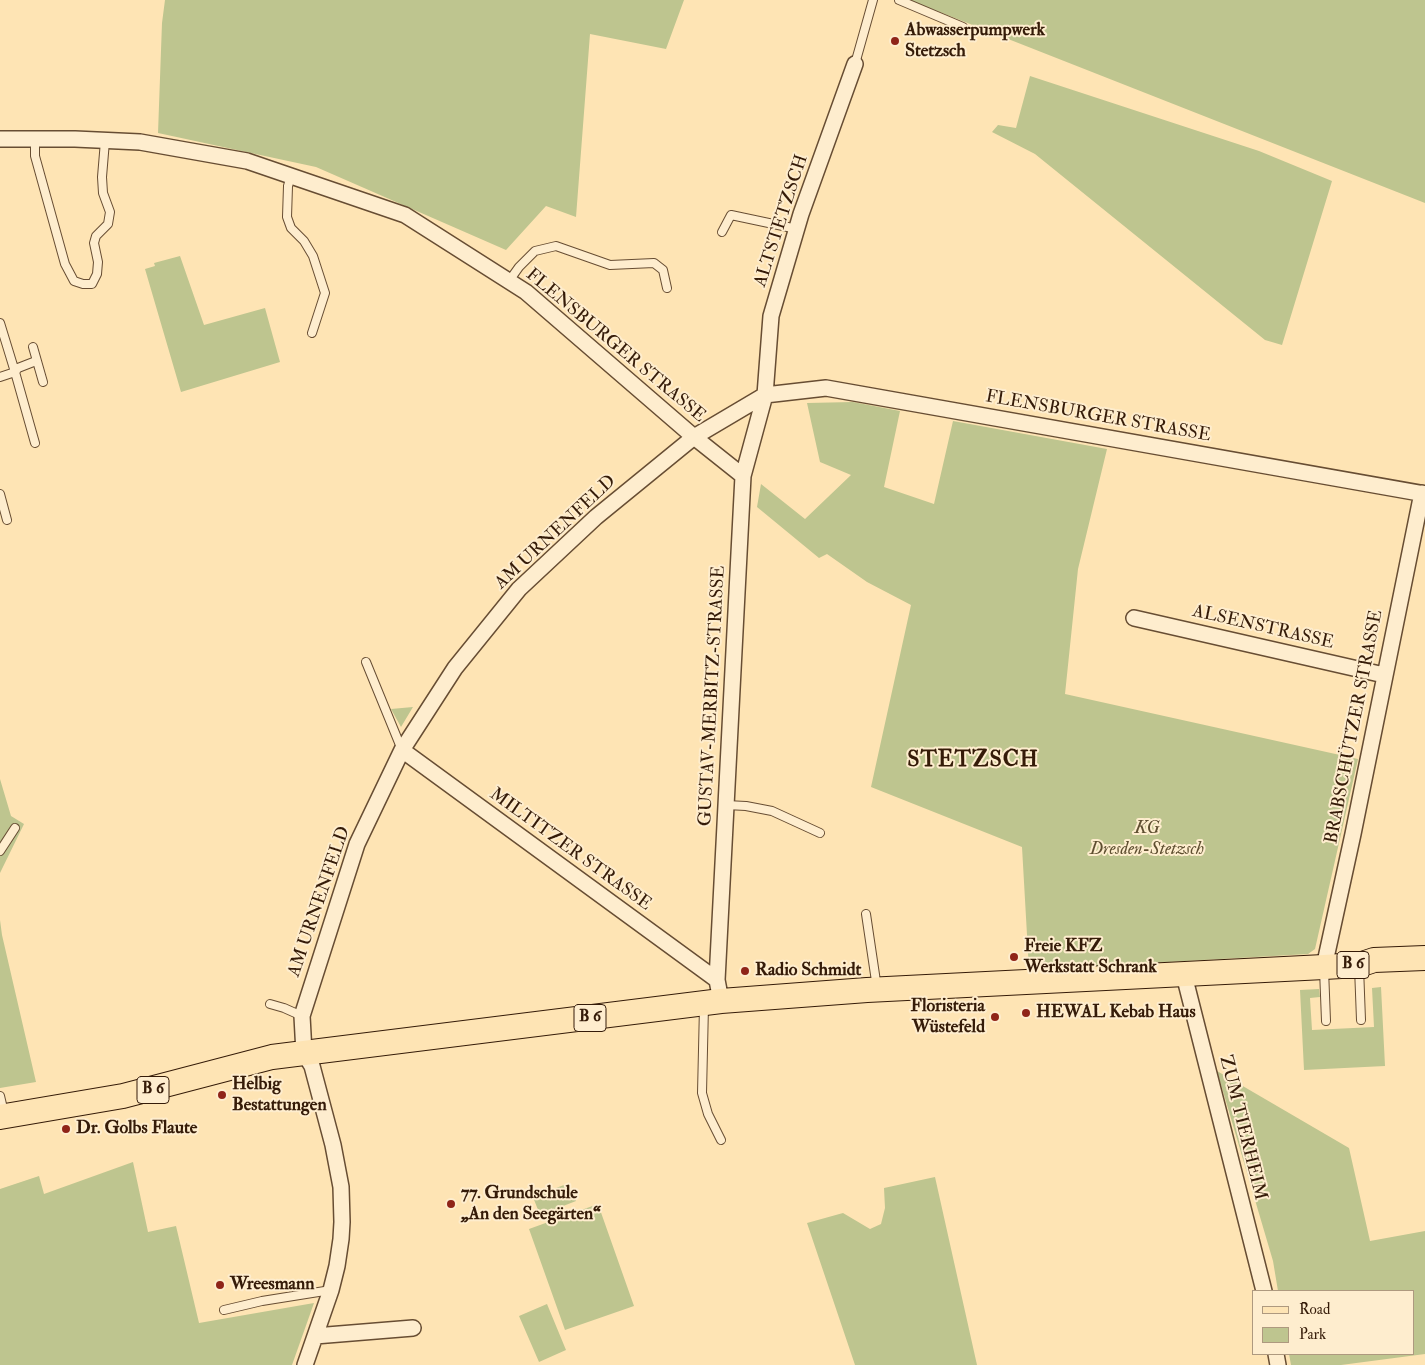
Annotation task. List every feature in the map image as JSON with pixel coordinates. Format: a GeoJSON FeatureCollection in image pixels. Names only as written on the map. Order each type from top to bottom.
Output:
{"type":"FeatureCollection","features":[{"type":"Feature","properties":{"kind":"main road","name":"B 6"},"geometry":{"type":"LineString","coordinates":[[2,1109],[123,1096],[272,1057],[714,994],[877,990],[1324,968],[1359,965],[1374,960],[1425,958]]}},
{"type":"Feature","properties":{"kind":"street","name":"ALTSTETZSCH"},"geometry":{"type":"LineString","coordinates":[[765,395],[771,316],[797,229],[854,64]]}},
{"type":"Feature","properties":{"kind":"street","name":"FLENSBURGER STRASSE"},"geometry":{"type":"LineString","coordinates":[[0,139],[140,142],[247,161],[405,215],[526,292],[694,437],[743,476]]}},
{"type":"Feature","properties":{"kind":"street","name":"FLENSBURGER STRASSE"},"geometry":{"type":"LineString","coordinates":[[765,395],[826,388],[1423,493]]}},
{"type":"Feature","properties":{"kind":"street","name":"AM URNENFELD"},"geometry":{"type":"LineString","coordinates":[[305,1365],[330,1290],[341,1239],[341,1187],[333,1145],[312,1066],[304,1053],[302,1016],[357,844],[402,750],[455,668],[518,589],[596,517],[694,437],[765,395]]}},
{"type":"Feature","properties":{"kind":"street","name":"GUSTAV-MERBITZ-STRASSE"},"geometry":{"type":"LineString","coordinates":[[714,994],[743,476],[765,395]]}},
{"type":"Feature","properties":{"kind":"street","name":"BRABSCHÜTZER STRASSE"},"geometry":{"type":"LineString","coordinates":[[1324,968],[1423,493]]}},
{"type":"Feature","properties":{"kind":"street","name":"ALSENSTRASSE"},"geometry":{"type":"LineString","coordinates":[[1134,618],[1384,675]]}},
{"type":"Feature","properties":{"kind":"street","name":"MILTITZER STRASSE"},"geometry":{"type":"LineString","coordinates":[[402,750],[714,994]]}},
{"type":"Feature","properties":{"kind":"street","name":"ZUM TIERHEIM"},"geometry":{"type":"LineString","coordinates":[[1184,974],[1264,1290]]}},
{"type":"Feature","properties":{"kind":"street"},"geometry":{"type":"LineString","coordinates":[[315,1336],[413,1328]]}},
{"type":"Feature","properties":{"kind":"lane"},"geometry":{"type":"LineString","coordinates":[[854,64],[874,0]]}},
{"type":"Feature","properties":{"kind":"lane"},"geometry":{"type":"LineString","coordinates":[[899,0],[964,27]]}},
{"type":"Feature","properties":{"kind":"lane"},"geometry":{"type":"LineString","coordinates":[[35,139],[34,156],[65,264],[74,281],[83,284],[92,284],[97,274],[98,262],[94,243],[96,236],[108,224],[110,212],[103,193],[102,177],[105,141]]}},
{"type":"Feature","properties":{"kind":"lane"},"geometry":{"type":"LineString","coordinates":[[291,176],[288,186],[287,217],[291,228],[304,241],[313,256],[325,293],[312,333]]}},
{"type":"Feature","properties":{"kind":"lane"},"geometry":{"type":"LineString","coordinates":[[722,232],[731,215],[797,229]]}},
{"type":"Feature","properties":{"kind":"lane"},"geometry":{"type":"LineString","coordinates":[[509,282],[519,267],[534,251],[556,246],[610,265],[654,263],[663,270],[667,288]]}},
{"type":"Feature","properties":{"kind":"lane"},"geometry":{"type":"LineString","coordinates":[[0,324],[35,443]]}},
{"type":"Feature","properties":{"kind":"lane"},"geometry":{"type":"LineString","coordinates":[[33,347],[43,382]]}},
{"type":"Feature","properties":{"kind":"lane"},"geometry":{"type":"LineString","coordinates":[[0,377],[15,372],[18,368],[36,361]]}},
{"type":"Feature","properties":{"kind":"lane"},"geometry":{"type":"LineString","coordinates":[[0,494],[7,520]]}},
{"type":"Feature","properties":{"kind":"lane"},"geometry":{"type":"LineString","coordinates":[[366,662],[402,750]]}},
{"type":"Feature","properties":{"kind":"lane"},"geometry":{"type":"LineString","coordinates":[[726,805],[746,806],[772,811],[820,833]]}},
{"type":"Feature","properties":{"kind":"lane"},"geometry":{"type":"LineString","coordinates":[[0,851],[15,828]]}},
{"type":"Feature","properties":{"kind":"lane"},"geometry":{"type":"LineString","coordinates":[[866,914],[877,990]]}},
{"type":"Feature","properties":{"kind":"lane"},"geometry":{"type":"LineString","coordinates":[[1359,965],[1361,1020]]}},
{"type":"Feature","properties":{"kind":"lane"},"geometry":{"type":"LineString","coordinates":[[1324,968],[1326,1022]]}},
{"type":"Feature","properties":{"kind":"lane"},"geometry":{"type":"LineString","coordinates":[[714,994],[702,1093],[708,1114],[721,1140]]}},
{"type":"Feature","properties":{"kind":"lane"},"geometry":{"type":"LineString","coordinates":[[270,1004],[302,1016]]}},
{"type":"Feature","properties":{"kind":"lane"},"geometry":{"type":"LineString","coordinates":[[224,1310],[330,1290]]}},
{"type":"Feature","properties":{"kind":"green space"},"geometry":{"type":"Polygon","coordinates":[[[165,0],[684,0],[666,49],[590,34],[576,217],[546,206],[506,250],[316,167],[158,133],[162,23],[165,0]]]}},
{"type":"Feature","properties":{"kind":"green space"},"geometry":{"type":"Polygon","coordinates":[[[909,0],[1425,0],[1425,203],[909,0]]]}},
{"type":"Feature","properties":{"kind":"green space"},"geometry":{"type":"Polygon","coordinates":[[[1030,76],[1259,151],[1332,181],[1282,345],[1265,340],[1035,154],[992,132],[998,125],[1016,128],[1030,76]]]}},
{"type":"Feature","properties":{"kind":"green space"},"geometry":{"type":"Polygon","coordinates":[[[180,256],[204,325],[265,308],[280,362],[181,392],[145,269],[155,266],[154,263],[180,256]]]}},
{"type":"Feature","properties":{"kind":"green space","name":"KG Dresden-Stetzsch"},"geometry":{"type":"Polygon","coordinates":[[[853,402],[900,411],[884,487],[934,504],[953,421],[1107,449],[1078,569],[1065,694],[1358,759],[1315,949],[1308,954],[1029,970],[1022,847],[871,787],[911,605],[867,582],[827,554],[819,558],[757,507],[761,484],[805,519],[851,475],[820,462],[807,403],[853,402]]]}},
{"type":"Feature","properties":{"kind":"green space"},"geometry":{"type":"Polygon","coordinates":[[[413,707],[401,727],[391,709],[413,707]]]}},
{"type":"Feature","properties":{"kind":"green space"},"geometry":{"type":"Polygon","coordinates":[[[0,779],[11,816],[24,824],[0,873],[0,779]]]}},
{"type":"Feature","properties":{"kind":"green space"},"geometry":{"type":"Polygon","coordinates":[[[0,920],[36,1082],[0,1088],[0,920]]]}},
{"type":"Feature","properties":{"kind":"green space"},"geometry":{"type":"Polygon","coordinates":[[[1381,987],[1385,1066],[1304,1070],[1300,990],[1319,989],[1320,997],[1310,998],[1312,1030],[1374,1027],[1372,988],[1381,987]]]}},
{"type":"Feature","properties":{"kind":"green space"},"geometry":{"type":"Polygon","coordinates":[[[1217,1071],[1349,1148],[1370,1241],[1425,1231],[1425,1354],[1341,1365],[1291,1365],[1289,1355],[1415,1355],[1415,1290],[1278,1290],[1273,1261],[1217,1071]]]}},
{"type":"Feature","properties":{"kind":"green space"},"geometry":{"type":"Polygon","coordinates":[[[133,1162],[148,1232],[176,1226],[199,1323],[314,1303],[292,1365],[0,1365],[0,1189],[39,1176],[44,1194],[133,1162]]]}},
{"type":"Feature","properties":{"kind":"green space"},"geometry":{"type":"Polygon","coordinates":[[[935,1177],[977,1365],[855,1365],[807,1223],[843,1213],[870,1229],[881,1224],[885,1208],[884,1188],[935,1177]]]}},
{"type":"Feature","properties":{"kind":"green space"},"geometry":{"type":"Polygon","coordinates":[[[569,1183],[576,1201],[540,1215],[533,1197],[569,1183]]]}},
{"type":"Feature","properties":{"kind":"green space"},"geometry":{"type":"Polygon","coordinates":[[[598,1204],[634,1306],[565,1330],[529,1229],[598,1204]]]}},
{"type":"Feature","properties":{"kind":"green space"},"geometry":{"type":"Polygon","coordinates":[[[547,1304],[566,1350],[539,1362],[519,1316],[547,1304]]]}},
{"type":"Feature","properties":{"kind":"place","name":"Abwasserpumpwerk Stetzsch"},"geometry":{"type":"Point","coordinates":[895,41]}},
{"type":"Feature","properties":{"kind":"place","name":"Freie KFZ Werkstatt Schrank"},"geometry":{"type":"Point","coordinates":[1014,957]}},
{"type":"Feature","properties":{"kind":"place","name":"Radio Schmidt"},"geometry":{"type":"Point","coordinates":[745,971]}},
{"type":"Feature","properties":{"kind":"place","name":"HEWAL Kebab Haus"},"geometry":{"type":"Point","coordinates":[1026,1013]}},
{"type":"Feature","properties":{"kind":"place","name":"Floristeria Wüstefeld"},"geometry":{"type":"Point","coordinates":[995,1017]}},
{"type":"Feature","properties":{"kind":"place","name":"Helbig Bestattungen"},"geometry":{"type":"Point","coordinates":[222,1095]}},
{"type":"Feature","properties":{"kind":"place","name":"Dr. Golbs Flaute"},"geometry":{"type":"Point","coordinates":[66,1129]}},
{"type":"Feature","properties":{"kind":"place","name":"77. Grundschule „An den Seegärten“"},"geometry":{"type":"Point","coordinates":[451,1204]}},
{"type":"Feature","properties":{"kind":"place","name":"Wreesmann"},"geometry":{"type":"Point","coordinates":[220,1285]}},
{"type":"Feature","properties":{"kind":"district","name":"STETZSCH"},"geometry":{"type":"Point","coordinates":[973,761]}}]}
